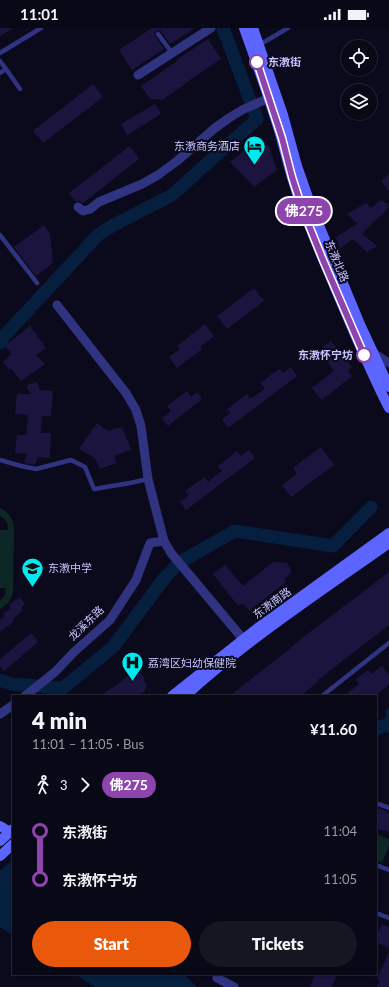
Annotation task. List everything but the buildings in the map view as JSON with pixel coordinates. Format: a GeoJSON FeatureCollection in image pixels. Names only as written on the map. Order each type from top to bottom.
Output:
{"type":"FeatureCollection","features":[{"type":"Feature","properties":{"kind":"main road","name":"东漖北路"},"geometry":{"type":"LineString","coordinates":[[244,28],[282,138],[292,177],[305,215],[364,356],[389,408]]}},
{"type":"Feature","properties":{"kind":"main road","name":"东漖北路"},"geometry":{"type":"LineString","coordinates":[[252,28],[283,115],[297,166],[311,206],[372,352],[389,387]]}},
{"type":"Feature","properties":{"kind":"main road","name":"东漖南路"},"geometry":{"type":"LineString","coordinates":[[173,695],[243,639],[389,533]]}},
{"type":"Feature","properties":{"kind":"main road","name":"东漖南路"},"geometry":{"type":"LineString","coordinates":[[186,695],[240,651],[389,543]]}},
{"type":"Feature","properties":{"kind":"main road"},"geometry":{"type":"LineString","coordinates":[[0,826],[7,835]]}},
{"type":"Feature","properties":{"kind":"main road"},"geometry":{"type":"LineString","coordinates":[[0,856],[12,845]]}},
{"type":"Feature","properties":{"kind":"street"},"geometry":{"type":"LineString","coordinates":[[138,75],[211,28]]}},
{"type":"Feature","properties":{"kind":"street"},"geometry":{"type":"LineString","coordinates":[[78,207],[83,211],[90,209],[99,202],[142,184],[158,175],[177,161],[215,128],[242,110],[268,98]]}},
{"type":"Feature","properties":{"kind":"street"},"geometry":{"type":"LineString","coordinates":[[57,305],[126,393],[136,410],[141,426],[148,479],[164,541],[171,553],[243,639]]}},
{"type":"Feature","properties":{"kind":"street"},"geometry":{"type":"LineString","coordinates":[[372,352],[389,363]]}},
{"type":"Feature","properties":{"kind":"street","name":"龙溪东路"},"geometry":{"type":"LineString","coordinates":[[26,695],[55,672],[74,652],[110,620],[136,580],[150,543],[164,541]]}},
{"type":"Feature","properties":{"kind":"street"},"geometry":{"type":"LineString","coordinates":[[0,714],[12,706]]}},
{"type":"Feature","properties":{"kind":"street"},"geometry":{"type":"LineString","coordinates":[[215,976],[225,987]]}},
{"type":"Feature","properties":{"kind":"street"},"geometry":{"type":"LineString","coordinates":[[215,976],[234,987]]}},
{"type":"Feature","properties":{"kind":"lane"},"geometry":{"type":"LineString","coordinates":[[0,52],[41,28]]}},
{"type":"Feature","properties":{"kind":"lane"},"geometry":{"type":"LineString","coordinates":[[259,45],[287,28]]}},
{"type":"Feature","properties":{"kind":"lane"},"geometry":{"type":"LineString","coordinates":[[158,34],[172,53]]}},
{"type":"Feature","properties":{"kind":"lane"},"geometry":{"type":"LineString","coordinates":[[0,61],[20,89]]}},
{"type":"Feature","properties":{"kind":"lane"},"geometry":{"type":"LineString","coordinates":[[0,73],[6,69]]}},
{"type":"Feature","properties":{"kind":"lane"},"geometry":{"type":"LineString","coordinates":[[0,235],[37,283]]}},
{"type":"Feature","properties":{"kind":"lane"},"geometry":{"type":"LineString","coordinates":[[0,460],[36,469],[71,460],[85,467],[94,489],[148,479]]}},
{"type":"Feature","properties":{"kind":"lane"},"geometry":{"type":"LineString","coordinates":[[323,695],[389,643]]}},
{"type":"Feature","properties":{"kind":"lane"},"geometry":{"type":"LineString","coordinates":[[377,803],[389,808]]}},
{"type":"Feature","properties":{"kind":"lane"},"geometry":{"type":"LineString","coordinates":[[377,865],[388,868]]}},
{"type":"Feature","properties":{"kind":"lane"},"geometry":{"type":"LineString","coordinates":[[377,912],[389,918]]}},
{"type":"Feature","properties":{"kind":"green space"},"geometry":{"type":"Polygon","coordinates":[[[0,508],[10,516],[14,528],[13,593],[8,603],[0,609],[0,601],[5,595],[6,588],[0,588],[0,530],[8,530],[8,526],[7,522],[0,516],[0,508]]]}},
{"type":"Feature","properties":{"kind":"green space"},"geometry":{"type":"Polygon","coordinates":[[[377,834],[389,839],[389,846],[382,863],[377,860],[377,834]]]}},
{"type":"Feature","properties":{"kind":"water"},"geometry":{"type":"Polygon","coordinates":[[[389,708],[389,733],[385,732],[378,735],[377,720],[386,718],[386,710],[389,708]]]}},
{"type":"Feature","properties":{"kind":"water"},"geometry":{"type":"Polygon","coordinates":[[[0,849],[12,856],[12,934],[0,927],[0,849]]]}},
{"type":"Feature","properties":{"kind":"water"},"geometry":{"type":"Polygon","coordinates":[[[77,975],[184,975],[197,987],[95,987],[77,975]]]}},
{"type":"Feature","properties":{"kind":"pier"},"geometry":{"type":"Polygon","coordinates":[[[0,847],[12,854],[12,860],[0,871],[0,847]]]}},
{"type":"Feature","properties":{"kind":"waterway"},"geometry":{"type":"LineString","coordinates":[[0,343],[5,335],[99,234],[172,195],[257,119],[223,28]]}},
{"type":"Feature","properties":{"kind":"waterway"},"geometry":{"type":"LineString","coordinates":[[0,680],[11,684],[63,688],[113,647],[166,576],[180,562],[235,531],[333,546],[371,507]]}},
{"type":"Feature","properties":{"kind":"bus line","name":"佛275"},"geometry":{"type":"LineString","coordinates":[[257,62],[282,138],[302,208],[364,355]]}},
{"type":"Feature","properties":{"kind":"place","name":"东漖街"},"geometry":{"type":"Point","coordinates":[257,62]}},
{"type":"Feature","properties":{"kind":"place","name":"东漖商务酒店"},"geometry":{"type":"Point","coordinates":[255,166]}},
{"type":"Feature","properties":{"kind":"place","name":"东漖怀宁坊"},"geometry":{"type":"Point","coordinates":[364,355]}},
{"type":"Feature","properties":{"kind":"place","name":"东漖中学"},"geometry":{"type":"Point","coordinates":[33,588]}},
{"type":"Feature","properties":{"kind":"place","name":"荔湾区妇幼保健院"},"geometry":{"type":"Point","coordinates":[132,682]}}]}
